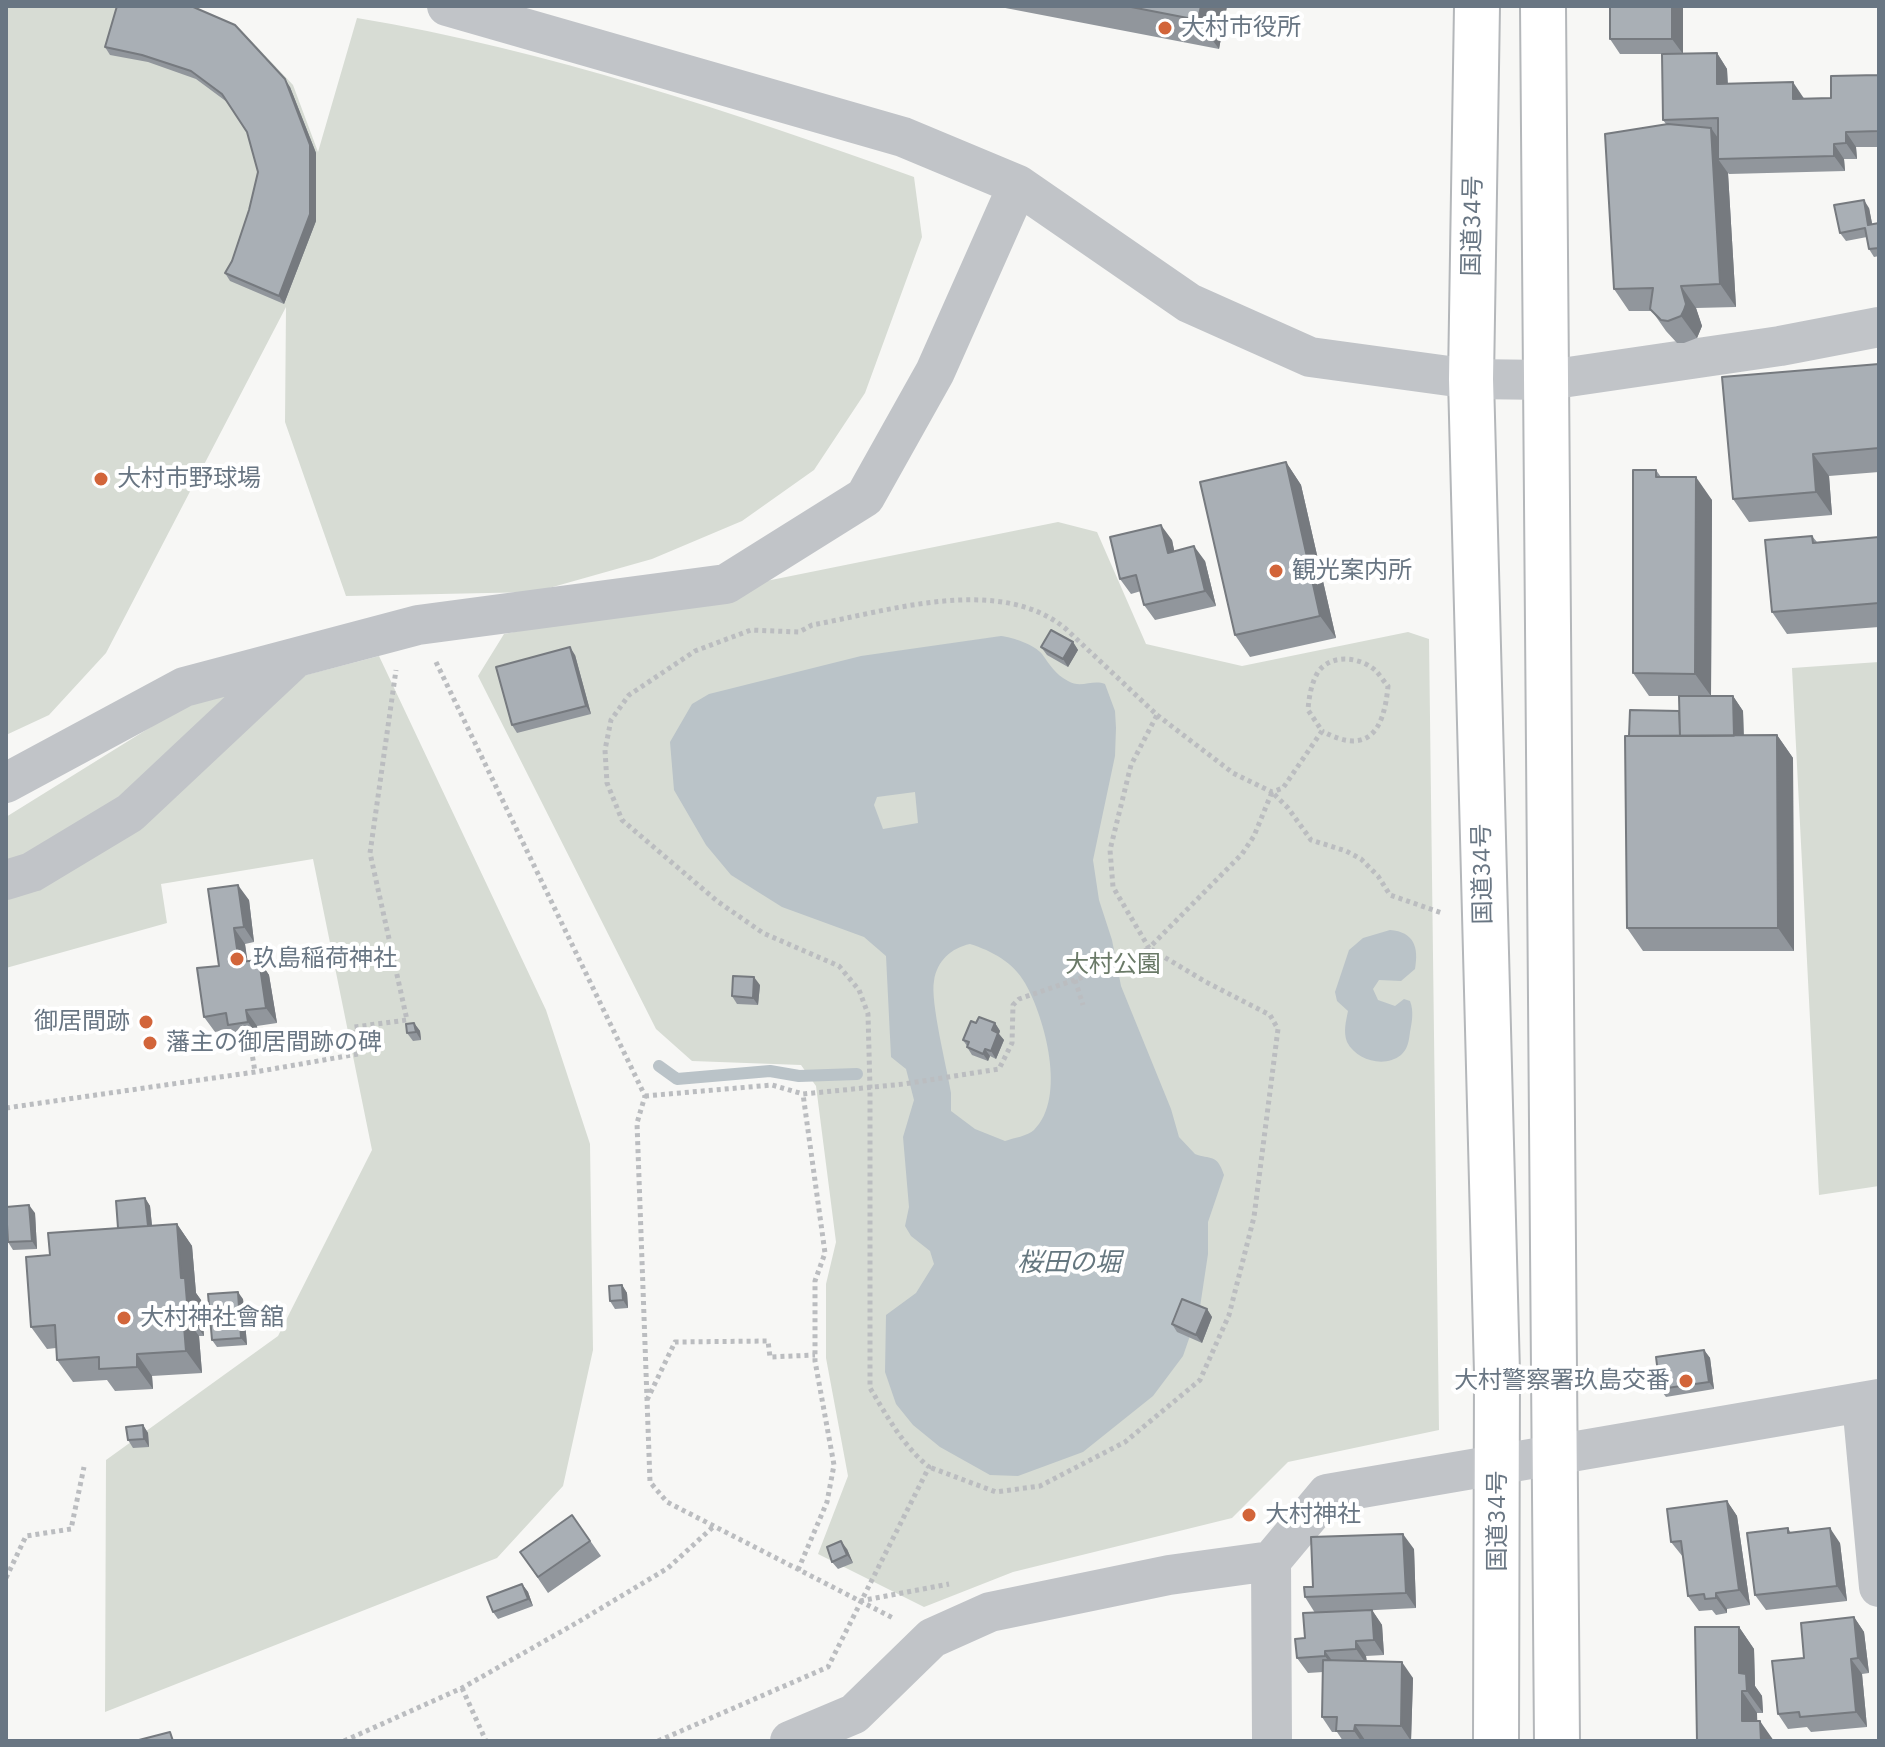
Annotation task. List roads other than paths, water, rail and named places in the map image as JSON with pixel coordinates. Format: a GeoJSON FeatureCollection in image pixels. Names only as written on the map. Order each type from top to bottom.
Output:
{"type":"FeatureCollection","features":[{"type":"Feature","properties":{"kind":"highway","name":"国道34号"},"geometry":{"type":"LineString","coordinates":[[1477,6],[1471,379],[1498,1466],[1496,1741]]}},
{"type":"Feature","properties":{"kind":"highway"},"geometry":{"type":"LineString","coordinates":[[1543,6],[1557,1741]]}},
{"type":"Feature","properties":{"kind":"street"},"geometry":{"type":"LineString","coordinates":[[447,6],[903,137],[1018,185],[1189,303],[1310,357],[1471,379],[1548,380],[1780,346],[1879,327]]}},
{"type":"Feature","properties":{"kind":"street"},"geometry":{"type":"LineString","coordinates":[[6,783],[184,687],[410,627],[726,584],[865,497],[935,372],[1018,185]]}},
{"type":"Feature","properties":{"kind":"street"},"geometry":{"type":"LineString","coordinates":[[6,880],[32,872],[130,813],[294,660]]}},
{"type":"Feature","properties":{"kind":"street"},"geometry":{"type":"LineString","coordinates":[[1272,1741],[1271,1561],[1327,1494],[1870,1401],[1879,1587]]}},
{"type":"Feature","properties":{"kind":"street"},"geometry":{"type":"LineString","coordinates":[[790,1741],[854,1714],[932,1638],[990,1612],[1169,1575],[1271,1561]]}},
{"type":"Feature","properties":{"kind":"water","name":"桜田の堀"},"geometry":{"type":"Polygon","coordinates":[[[1001,636],[1034,648],[1056,672],[1073,683],[1105,684],[1115,711],[1116,728],[1115,756],[1093,860],[1099,900],[1112,940],[1121,986],[1171,1109],[1179,1137],[1195,1154],[1216,1160],[1224,1175],[1208,1222],[1208,1254],[1200,1307],[1183,1356],[1153,1396],[1083,1452],[1018,1476],[990,1475],[940,1447],[913,1425],[896,1404],[885,1372],[886,1315],[916,1293],[934,1264],[930,1251],[911,1236],[905,1226],[909,1207],[903,1137],[914,1100],[906,1069],[891,1057],[886,956],[864,937],[782,907],[731,875],[706,845],[674,790],[670,742],[692,704],[709,694],[861,656],[1001,636]],[[915,792],[877,797],[874,805],[883,829],[918,823],[915,792]],[[970,944],[946,956],[938,967],[934,981],[934,1003],[951,1093],[951,1111],[975,1129],[1005,1141],[1031,1132],[1044,1116],[1051,1079],[1049,1058],[1039,1016],[1025,983],[1001,958],[970,944]]]}},
{"type":"Feature","properties":{"kind":"water"},"geometry":{"type":"Polygon","coordinates":[[[1390,930],[1410,937],[1416,954],[1415,969],[1401,981],[1379,980],[1373,989],[1378,1000],[1395,1006],[1404,999],[1410,1001],[1412,1016],[1409,1041],[1403,1053],[1380,1062],[1357,1054],[1347,1042],[1348,1011],[1337,1001],[1335,992],[1349,950],[1363,938],[1390,930]]]}},
{"type":"Feature","properties":{"kind":"waterway"},"geometry":{"type":"LineString","coordinates":[[659,1066],[677,1079],[770,1071],[799,1076],[857,1074]]}},
{"type":"Feature","properties":{"kind":"place","name":"大村市役所"},"geometry":{"type":"Point","coordinates":[1165,28]}},
{"type":"Feature","properties":{"kind":"place","name":"大村市野球場"},"geometry":{"type":"Point","coordinates":[101,479]}},
{"type":"Feature","properties":{"kind":"place","name":"観光案内所"},"geometry":{"type":"Point","coordinates":[1276,571]}},
{"type":"Feature","properties":{"kind":"place","name":"玖島稲荷神社"},"geometry":{"type":"Point","coordinates":[237,959]}},
{"type":"Feature","properties":{"kind":"place","name":"御居間跡"},"geometry":{"type":"Point","coordinates":[146,1022]}},
{"type":"Feature","properties":{"kind":"place","name":"藩主の御居間跡の碑"},"geometry":{"type":"Point","coordinates":[150,1043]}},
{"type":"Feature","properties":{"kind":"place","name":"大村神社會舘"},"geometry":{"type":"Point","coordinates":[124,1318]}},
{"type":"Feature","properties":{"kind":"place","name":"大村警察署玖島交番"},"geometry":{"type":"Point","coordinates":[1686,1381]}},
{"type":"Feature","properties":{"kind":"place","name":"大村神社"},"geometry":{"type":"Point","coordinates":[1249,1515]}},
{"type":"Feature","properties":{"kind":"park label","name":"大村公園"},"geometry":{"type":"Point","coordinates":[1113,965]}}]}
